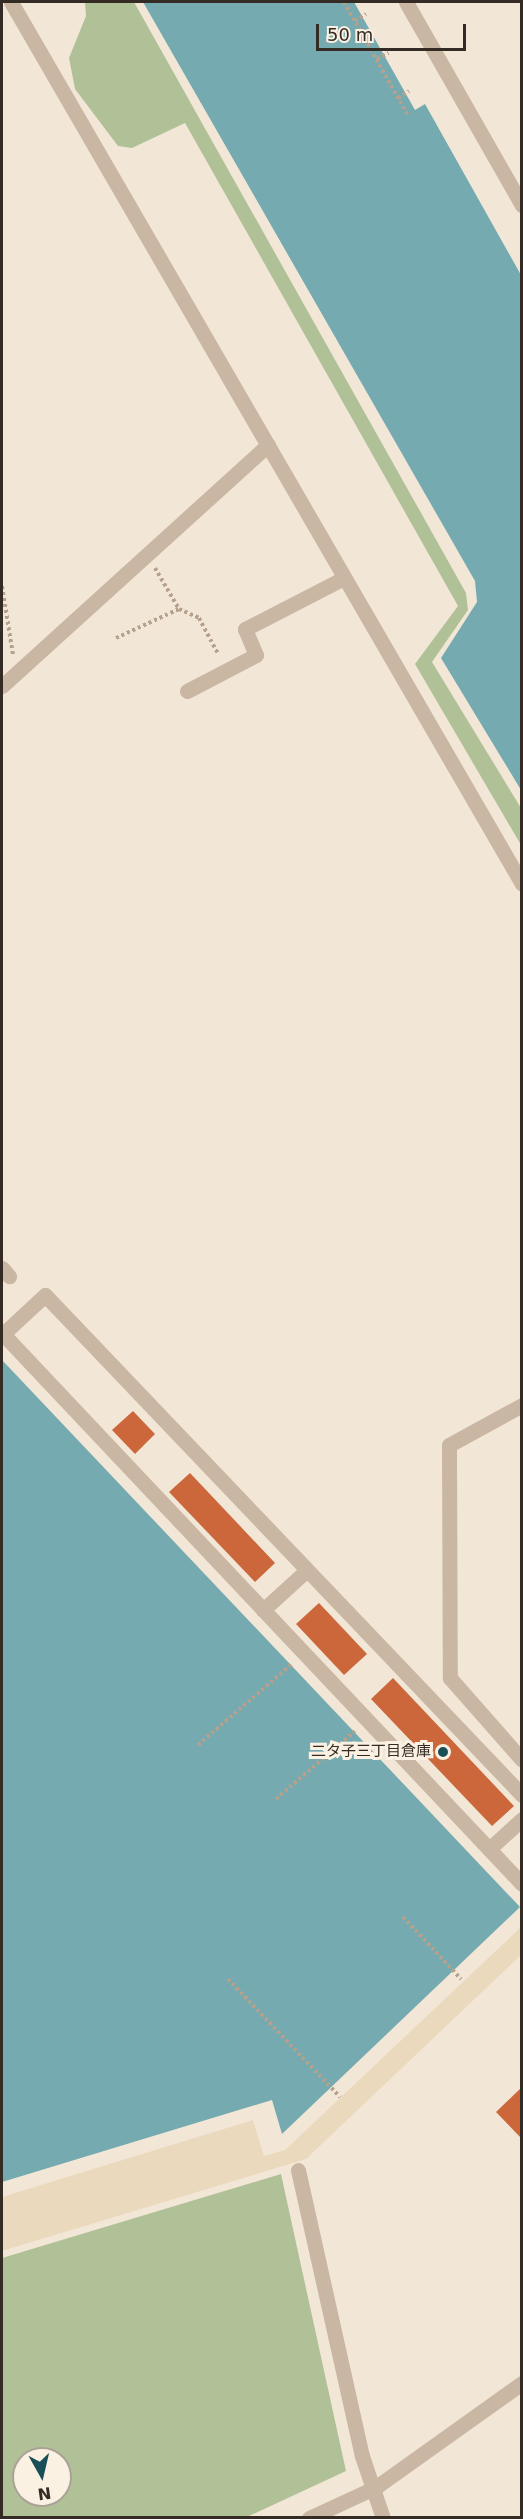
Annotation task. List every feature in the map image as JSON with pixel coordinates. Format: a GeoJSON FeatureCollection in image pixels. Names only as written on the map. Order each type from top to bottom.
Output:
{"type":"FeatureCollection","features":[{"type":"Feature","properties":{"kind":"street"},"geometry":{"type":"LineString","coordinates":[[11,2],[344,578],[515,857],[522,884]]}},
{"type":"Feature","properties":{"kind":"street"},"geometry":{"type":"LineString","coordinates":[[406,2],[522,205]]}},
{"type":"Feature","properties":{"kind":"street"},"geometry":{"type":"LineString","coordinates":[[2,686],[15,671],[268,445]]}},
{"type":"Feature","properties":{"kind":"street"},"geometry":{"type":"LineString","coordinates":[[187,691],[256,655],[244,629],[344,578]]}},
{"type":"Feature","properties":{"kind":"street"},"geometry":{"type":"LineString","coordinates":[[522,1796],[45,1294],[3,1334],[522,1884]]}},
{"type":"Feature","properties":{"kind":"street"},"geometry":{"type":"LineString","coordinates":[[522,1405],[449,1445],[450,1678],[522,1760]]}},
{"type":"Feature","properties":{"kind":"street"},"geometry":{"type":"LineString","coordinates":[[263,1610],[307,1570]]}},
{"type":"Feature","properties":{"kind":"street"},"geometry":{"type":"LineString","coordinates":[[489,1849],[522,1819]]}},
{"type":"Feature","properties":{"kind":"street"},"geometry":{"type":"LineString","coordinates":[[298,2170],[362,2456],[376,2487],[383,2517]]}},
{"type":"Feature","properties":{"kind":"street"},"geometry":{"type":"LineString","coordinates":[[309,2517],[376,2487],[522,2384]]}},
{"type":"Feature","properties":{"kind":"path"},"geometry":{"type":"LineString","coordinates":[[344,2],[408,114]]}},
{"type":"Feature","properties":{"kind":"path"},"geometry":{"type":"LineString","coordinates":[[355,21],[366,14]]}},
{"type":"Feature","properties":{"kind":"path"},"geometry":{"type":"LineString","coordinates":[[377,59],[388,53]]}},
{"type":"Feature","properties":{"kind":"path"},"geometry":{"type":"LineString","coordinates":[[398,98],[409,92]]}},
{"type":"Feature","properties":{"kind":"path"},"geometry":{"type":"LineString","coordinates":[[147,553],[179,609],[199,618],[218,653]]}},
{"type":"Feature","properties":{"kind":"path"},"geometry":{"type":"LineString","coordinates":[[2,586],[15,671]]}},
{"type":"Feature","properties":{"kind":"path"},"geometry":{"type":"LineString","coordinates":[[116,638],[179,609]]}},
{"type":"Feature","properties":{"kind":"path"},"geometry":{"type":"LineString","coordinates":[[198,1745],[297,1659]]}},
{"type":"Feature","properties":{"kind":"path"},"geometry":{"type":"LineString","coordinates":[[276,1799],[360,1726]]}},
{"type":"Feature","properties":{"kind":"path"},"geometry":{"type":"LineString","coordinates":[[403,1917],[461,1979]]}},
{"type":"Feature","properties":{"kind":"path"},"geometry":{"type":"LineString","coordinates":[[228,1979],[339,2097]]}},
{"type":"Feature","properties":{"kind":"green space"},"geometry":{"type":"Polygon","coordinates":[[[85,2],[134,2],[466,593],[468,610],[432,662],[521,808],[521,845],[415,664],[458,606],[185,123],[132,148],[118,146],[75,89],[69,58],[86,16],[85,2]]]}},
{"type":"Feature","properties":{"kind":"green space"},"geometry":{"type":"Polygon","coordinates":[[[281,2174],[346,2471],[247,2517],[2,2517],[2,2258],[281,2174]]]}},
{"type":"Feature","properties":{"kind":"shaded area"},"geometry":{"type":"Polygon","coordinates":[[[521,1927],[521,1955],[306,2159],[2,2251],[2,2197],[253,2120],[264,2156],[285,2150],[521,1927]]]}},
{"type":"Feature","properties":{"kind":"water"},"geometry":{"type":"Polygon","coordinates":[[[143,2],[354,2],[415,110],[425,104],[521,275],[521,790],[441,658],[477,602],[475,581],[143,2]]]}},
{"type":"Feature","properties":{"kind":"water"},"geometry":{"type":"Polygon","coordinates":[[[2,1360],[520,1907],[282,2134],[272,2100],[2,2182],[2,1360]]]}},
{"type":"Feature","properties":{"kind":"building"},"geometry":{"type":"Polygon","coordinates":[[[133,1411],[155,1434],[135,1454],[112,1430],[133,1411]]]}},
{"type":"Feature","properties":{"kind":"building"},"geometry":{"type":"Polygon","coordinates":[[[190,1473],[275,1563],[255,1582],[169,1492],[190,1473]]]}},
{"type":"Feature","properties":{"kind":"building"},"geometry":{"type":"Polygon","coordinates":[[[319,1603],[367,1654],[344,1675],[296,1624],[319,1603]]]}},
{"type":"Feature","properties":{"kind":"building","name":"二タ子三丁目倉庫"},"geometry":{"type":"Polygon","coordinates":[[[393,1678],[514,1806],[492,1826],[371,1699],[393,1678]]]}},
{"type":"Feature","properties":{"kind":"building"},"geometry":{"type":"Polygon","coordinates":[[[522,2087],[522,2139],[496,2112],[522,2087]]]}},
{"type":"Feature","properties":{"kind":"place","name":"二タ子三丁目倉庫"},"geometry":{"type":"Point","coordinates":[443,1752]}}]}
